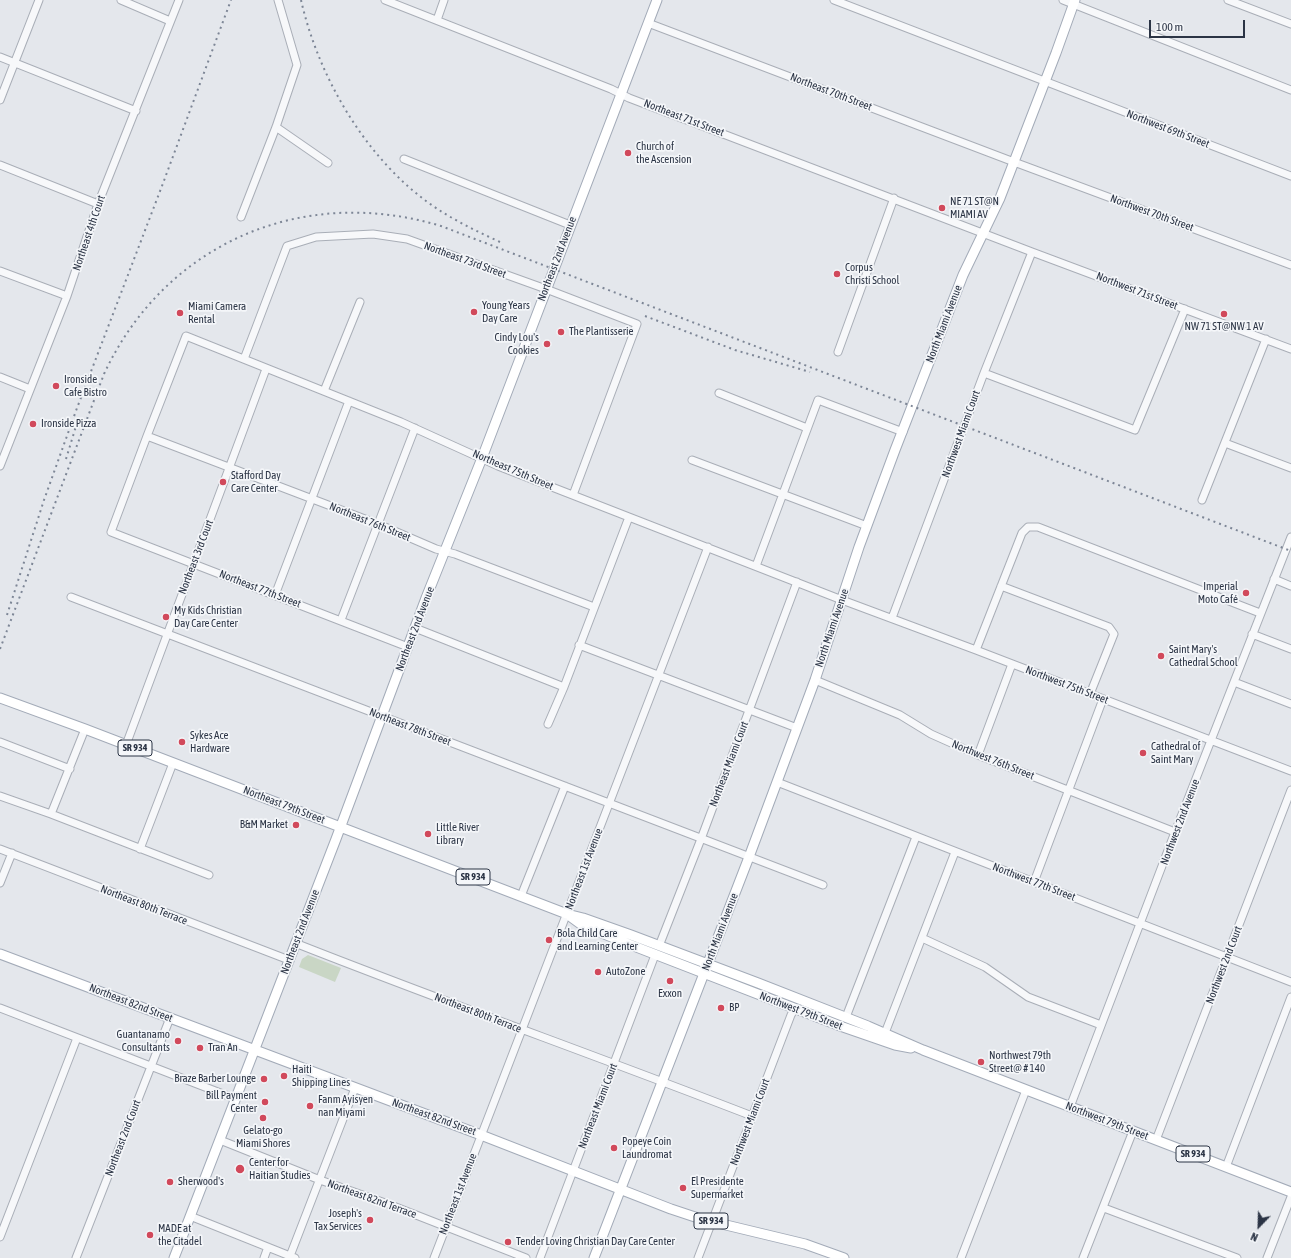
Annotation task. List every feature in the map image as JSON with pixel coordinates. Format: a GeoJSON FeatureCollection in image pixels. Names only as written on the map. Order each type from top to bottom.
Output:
{"type":"FeatureCollection","features":[{"type":"Feature","properties":{"kind":"main road","name":"Northeast 2nd Avenue"},"geometry":{"type":"LineString","coordinates":[[174,1258],[657,0]]}},
{"type":"Feature","properties":{"kind":"main road","name":"North Miami Avenue"},"geometry":{"type":"LineString","coordinates":[[594,1258],[777,782],[867,526],[963,275],[1000,198],[1074,2]]}},
{"type":"Feature","properties":{"kind":"main road","name":"Northeast 79th Street"},"geometry":{"type":"LineString","coordinates":[[0,698],[340,826],[567,914],[583,918],[707,964]]}},
{"type":"Feature","properties":{"kind":"main road","name":"Northeast 79th Street"},"geometry":{"type":"LineString","coordinates":[[567,914],[582,925],[704,973]]}},
{"type":"Feature","properties":{"kind":"main road","name":"Northeast 82nd Street"},"geometry":{"type":"LineString","coordinates":[[0,954],[481,1135],[620,1190]]}},
{"type":"Feature","properties":{"kind":"main road","name":"Northwest 79th Street"},"geometry":{"type":"LineString","coordinates":[[707,964],[846,1017],[922,1050],[1291,1192]]}},
{"type":"Feature","properties":{"kind":"main road","name":"Northwest 79th Street"},"geometry":{"type":"LineString","coordinates":[[704,973],[894,1045],[922,1050]]}},
{"type":"Feature","properties":{"kind":"main road"},"geometry":{"type":"LineString","coordinates":[[795,1008],[803,1008],[846,1017]]}},
{"type":"Feature","properties":{"kind":"main road","name":"SR 934"},"geometry":{"type":"LineString","coordinates":[[620,1190],[680,1213],[790,1240],[844,1258]]}},
{"type":"Feature","properties":{"kind":"street"},"geometry":{"type":"LineString","coordinates":[[0,100],[39,0]]}},
{"type":"Feature","properties":{"kind":"street"},"geometry":{"type":"LineString","coordinates":[[121,0],[170,21]]}},
{"type":"Feature","properties":{"kind":"street","name":"Northeast 4th Court"},"geometry":{"type":"LineString","coordinates":[[0,466],[67,296],[98,204],[179,0]]}},
{"type":"Feature","properties":{"kind":"street"},"geometry":{"type":"LineString","coordinates":[[240,217],[276,127],[297,65],[278,0]]}},
{"type":"Feature","properties":{"kind":"street","name":"Northeast 71st Street"},"geometry":{"type":"LineString","coordinates":[[385,0],[620,94],[983,233]]}},
{"type":"Feature","properties":{"kind":"street"},"geometry":{"type":"LineString","coordinates":[[437,20],[444,0]]}},
{"type":"Feature","properties":{"kind":"street","name":"Northwest 69th Street"},"geometry":{"type":"LineString","coordinates":[[834,0],[1291,176]]}},
{"type":"Feature","properties":{"kind":"street"},"geometry":{"type":"LineString","coordinates":[[1063,0],[1074,2],[1291,90]]}},
{"type":"Feature","properties":{"kind":"street"},"geometry":{"type":"LineString","coordinates":[[1228,0],[1291,24]]}},
{"type":"Feature","properties":{"kind":"street","name":"Northeast 70th Street"},"geometry":{"type":"LineString","coordinates":[[648,23],[1014,162]]}},
{"type":"Feature","properties":{"kind":"street"},"geometry":{"type":"LineString","coordinates":[[0,57],[136,111]]}},
{"type":"Feature","properties":{"kind":"street"},"geometry":{"type":"LineString","coordinates":[[276,127],[328,163]]}},
{"type":"Feature","properties":{"kind":"street"},"geometry":{"type":"LineString","coordinates":[[404,159],[570,225]]}},
{"type":"Feature","properties":{"kind":"street","name":"Northwest 70th Street"},"geometry":{"type":"LineString","coordinates":[[1014,162],[1291,265]]}},
{"type":"Feature","properties":{"kind":"street"},"geometry":{"type":"LineString","coordinates":[[0,165],[98,204]]}},
{"type":"Feature","properties":{"kind":"street"},"geometry":{"type":"LineString","coordinates":[[838,352],[894,198]]}},
{"type":"Feature","properties":{"kind":"street","name":"Northwest 71st Street"},"geometry":{"type":"LineString","coordinates":[[983,233],[1291,349]]}},
{"type":"Feature","properties":{"kind":"street","name":"Northeast 73rd Street"},"geometry":{"type":"LineString","coordinates":[[244,359],[287,246],[316,237],[373,234],[407,239],[546,289],[636,324],[573,495]]}},
{"type":"Feature","properties":{"kind":"street","name":"Northwest Miami Court"},"geometry":{"type":"LineString","coordinates":[[892,618],[984,373],[1032,252]]}},
{"type":"Feature","properties":{"kind":"street"},"geometry":{"type":"LineString","coordinates":[[0,270],[67,296]]}},
{"type":"Feature","properties":{"kind":"street"},"geometry":{"type":"LineString","coordinates":[[324,391],[360,302]]}},
{"type":"Feature","properties":{"kind":"street"},"geometry":{"type":"LineString","coordinates":[[984,373],[1135,430],[1185,309]]}},
{"type":"Feature","properties":{"kind":"street","name":"Northeast 75th Street"},"geometry":{"type":"LineString","coordinates":[[147,436],[186,336],[416,428],[482,458],[573,495],[842,600]]}},
{"type":"Feature","properties":{"kind":"street"},"geometry":{"type":"LineString","coordinates":[[1202,500],[1266,339]]}},
{"type":"Feature","properties":{"kind":"street","name":"Northeast 3rd Court"},"geometry":{"type":"LineString","coordinates":[[126,745],[266,369]]}},
{"type":"Feature","properties":{"kind":"street"},"geometry":{"type":"LineString","coordinates":[[0,377],[30,390]]}},
{"type":"Feature","properties":{"kind":"street"},"geometry":{"type":"LineString","coordinates":[[719,393],[808,428]]}},
{"type":"Feature","properties":{"kind":"street"},"geometry":{"type":"LineString","coordinates":[[756,566],[818,400],[903,432]]}},
{"type":"Feature","properties":{"kind":"street"},"geometry":{"type":"LineString","coordinates":[[275,595],[349,401]]}},
{"type":"Feature","properties":{"kind":"street"},"geometry":{"type":"LineString","coordinates":[[341,620],[416,428]]}},
{"type":"Feature","properties":{"kind":"street","name":"Northeast 76th Street"},"geometry":{"type":"LineString","coordinates":[[147,436],[594,607]]}},
{"type":"Feature","properties":{"kind":"street","name":"Northeast 77th Street"},"geometry":{"type":"LineString","coordinates":[[147,436],[111,532],[408,647]]}},
{"type":"Feature","properties":{"kind":"street"},"geometry":{"type":"LineString","coordinates":[[1225,443],[1291,468]]}},
{"type":"Feature","properties":{"kind":"street"},"geometry":{"type":"LineString","coordinates":[[692,460],[867,526]]}},
{"type":"Feature","properties":{"kind":"street"},"geometry":{"type":"LineString","coordinates":[[548,724],[564,687],[629,517]]}},
{"type":"Feature","properties":{"kind":"street"},"geometry":{"type":"LineString","coordinates":[[976,650],[1022,533],[1028,527],[1038,527],[1260,613]]}},
{"type":"Feature","properties":{"kind":"street","name":"Northwest 2nd Avenue"},"geometry":{"type":"LineString","coordinates":[[1070,1107],[1175,832],[1291,537]]}},
{"type":"Feature","properties":{"kind":"street","name":"Northeast 1st Avenue"},"geometry":{"type":"LineString","coordinates":[[434,1258],[708,547]]}},
{"type":"Feature","properties":{"kind":"street"},"geometry":{"type":"LineString","coordinates":[[1274,579],[1291,586]]}},
{"type":"Feature","properties":{"kind":"street","name":"Northeast Miami Court"},"geometry":{"type":"LineString","coordinates":[[660,946],[797,582]]}},
{"type":"Feature","properties":{"kind":"street"},"geometry":{"type":"LineString","coordinates":[[1001,586],[1109,627],[1114,634],[1090,694]]}},
{"type":"Feature","properties":{"kind":"street","name":"Northeast 78th Street"},"geometry":{"type":"LineString","coordinates":[[71,597],[823,885]]}},
{"type":"Feature","properties":{"kind":"street","name":"Northwest 75th Street"},"geometry":{"type":"LineString","coordinates":[[842,600],[1291,771]]}},
{"type":"Feature","properties":{"kind":"street"},"geometry":{"type":"LineString","coordinates":[[415,628],[564,687]]}},
{"type":"Feature","properties":{"kind":"street"},"geometry":{"type":"LineString","coordinates":[[1252,634],[1291,649]]}},
{"type":"Feature","properties":{"kind":"street"},"geometry":{"type":"LineString","coordinates":[[580,645],[797,728]]}},
{"type":"Feature","properties":{"kind":"street"},"geometry":{"type":"LineString","coordinates":[[978,755],[1012,664]]}},
{"type":"Feature","properties":{"kind":"street","name":"Northwest 76th Street"},"geometry":{"type":"LineString","coordinates":[[814,680],[900,715],[931,734],[978,755],[1175,832]]}},
{"type":"Feature","properties":{"kind":"street"},"geometry":{"type":"LineString","coordinates":[[1234,682],[1291,704]]}},
{"type":"Feature","properties":{"kind":"street"},"geometry":{"type":"LineString","coordinates":[[1034,882],[1103,699]]}},
{"type":"Feature","properties":{"kind":"street"},"geometry":{"type":"LineString","coordinates":[[51,814],[85,729]]}},
{"type":"Feature","properties":{"kind":"street"},"geometry":{"type":"LineString","coordinates":[[0,742],[70,769]]}},
{"type":"Feature","properties":{"kind":"street"},"geometry":{"type":"LineString","coordinates":[[140,849],[173,763]]}},
{"type":"Feature","properties":{"kind":"street","name":"Northwest 77th Street"},"geometry":{"type":"LineString","coordinates":[[777,782],[1291,982]]}},
{"type":"Feature","properties":{"kind":"street"},"geometry":{"type":"LineString","coordinates":[[521,896],[565,786]]}},
{"type":"Feature","properties":{"kind":"street","name":"Northwest 2nd Court"},"geometry":{"type":"LineString","coordinates":[[1156,1140],[1291,790]]}},
{"type":"Feature","properties":{"kind":"street"},"geometry":{"type":"LineString","coordinates":[[0,796],[209,875]]}},
{"type":"Feature","properties":{"kind":"street"},"geometry":{"type":"LineString","coordinates":[[846,1017],[916,837]]}},
{"type":"Feature","properties":{"kind":"street","name":"Northeast 80th Terrace"},"geometry":{"type":"LineString","coordinates":[[0,849],[288,960]]}},
{"type":"Feature","properties":{"kind":"street"},"geometry":{"type":"LineString","coordinates":[[885,1033],[955,852]]}},
{"type":"Feature","properties":{"kind":"street"},"geometry":{"type":"LineString","coordinates":[[0,883],[12,853]]}},
{"type":"Feature","properties":{"kind":"street"},"geometry":{"type":"LineString","coordinates":[[922,938],[985,967],[1028,997],[1101,1025]]}},
{"type":"Feature","properties":{"kind":"street","name":"Northeast 80th Terrace"},"geometry":{"type":"LineString","coordinates":[[295,943],[752,1116]]}},
{"type":"Feature","properties":{"kind":"street","name":"Northeast Miami Court"},"geometry":{"type":"LineString","coordinates":[[540,1258],[656,955]]}},
{"type":"Feature","properties":{"kind":"street"},"geometry":{"type":"LineString","coordinates":[[1226,1167],[1291,997]]}},
{"type":"Feature","properties":{"kind":"street"},"geometry":{"type":"LineString","coordinates":[[0,1008],[236,1099]]}},
{"type":"Feature","properties":{"kind":"street","name":"Northwest Miami Court"},"geometry":{"type":"LineString","coordinates":[[698,1258],[795,1008]]}},
{"type":"Feature","properties":{"kind":"street","name":"Northeast 2nd Court"},"geometry":{"type":"LineString","coordinates":[[76,1258],[170,1018]]}},
{"type":"Feature","properties":{"kind":"street"},"geometry":{"type":"LineString","coordinates":[[0,1236],[77,1038]]}},
{"type":"Feature","properties":{"kind":"street"},"geometry":{"type":"LineString","coordinates":[[190,1216],[293,1257],[355,1088]]}},
{"type":"Feature","properties":{"kind":"street"},"geometry":{"type":"LineString","coordinates":[[961,1258],[1026,1090]]}},
{"type":"Feature","properties":{"kind":"street"},"geometry":{"type":"LineString","coordinates":[[1083,1258],[1104,1208],[1133,1131]]}},
{"type":"Feature","properties":{"kind":"street","name":"Northeast 82nd Terrace"},"geometry":{"type":"LineString","coordinates":[[220,1140],[320,1180],[388,1204],[526,1258]]}},
{"type":"Feature","properties":{"kind":"street"},"geometry":{"type":"LineString","coordinates":[[1267,1258],[1291,1197]]}},
{"type":"Feature","properties":{"kind":"street"},"geometry":{"type":"LineString","coordinates":[[1104,1208],[1237,1258]]}},
{"type":"Feature","properties":{"kind":"street"},"geometry":{"type":"LineString","coordinates":[[264,1258],[268,1247]]}},
{"type":"Feature","properties":{"kind":"green space"},"geometry":{"type":"Polygon","coordinates":[[[308,955],[341,968],[335,982],[299,967],[302,959],[308,955]]]}},
{"type":"Feature","properties":{"kind":"railway"},"geometry":{"type":"LineString","coordinates":[[7,615],[44,500],[77,408],[231,0]]}},
{"type":"Feature","properties":{"kind":"railway"},"geometry":{"type":"LineString","coordinates":[[301,0],[309,28],[331,84],[363,137],[403,182],[426,201],[462,223],[500,242]]}},
{"type":"Feature","properties":{"kind":"railway"},"geometry":{"type":"LineString","coordinates":[[0,649],[104,374],[130,328],[163,290],[201,259],[244,235],[290,220],[339,213],[389,215],[441,226],[1291,551]]}},
{"type":"Feature","properties":{"kind":"railway"},"geometry":{"type":"LineString","coordinates":[[645,316],[735,350],[810,372]]}},
{"type":"Feature","properties":{"kind":"railway"},"geometry":{"type":"LineString","coordinates":[[66,459],[77,423]]}},
{"type":"Feature","properties":{"kind":"place","name":"Church of the Ascension"},"geometry":{"type":"Point","coordinates":[628,153]}},
{"type":"Feature","properties":{"kind":"place","name":"NE 71 ST@N MIAMI AV"},"geometry":{"type":"Point","coordinates":[942,208]}},
{"type":"Feature","properties":{"kind":"place","name":"Corpus Christi School"},"geometry":{"type":"Point","coordinates":[837,274]}},
{"type":"Feature","properties":{"kind":"place","name":"Young Years Day Care"},"geometry":{"type":"Point","coordinates":[474,312]}},
{"type":"Feature","properties":{"kind":"place","name":"Miami Camera Rental"},"geometry":{"type":"Point","coordinates":[180,313]}},
{"type":"Feature","properties":{"kind":"place","name":"NW 71 ST@NW 1 AV"},"geometry":{"type":"Point","coordinates":[1224,314]}},
{"type":"Feature","properties":{"kind":"place","name":"The Plantisserie"},"geometry":{"type":"Point","coordinates":[561,332]}},
{"type":"Feature","properties":{"kind":"place","name":"Cindy Lou's Cookies"},"geometry":{"type":"Point","coordinates":[547,344]}},
{"type":"Feature","properties":{"kind":"place","name":"Ironside Cafe Bistro"},"geometry":{"type":"Point","coordinates":[56,386]}},
{"type":"Feature","properties":{"kind":"place","name":"Ironside Pizza"},"geometry":{"type":"Point","coordinates":[33,424]}},
{"type":"Feature","properties":{"kind":"place","name":"Stafford Day Care Center"},"geometry":{"type":"Point","coordinates":[223,482]}},
{"type":"Feature","properties":{"kind":"place","name":"Imperial Moto Café"},"geometry":{"type":"Point","coordinates":[1246,593]}},
{"type":"Feature","properties":{"kind":"place","name":"My Kids Christian Day Care Center"},"geometry":{"type":"Point","coordinates":[166,617]}},
{"type":"Feature","properties":{"kind":"place","name":"Saint Mary's Cathedral School"},"geometry":{"type":"Point","coordinates":[1161,656]}},
{"type":"Feature","properties":{"kind":"place","name":"Sykes Ace Hardware"},"geometry":{"type":"Point","coordinates":[182,742]}},
{"type":"Feature","properties":{"kind":"place","name":"Cathedral of Saint Mary"},"geometry":{"type":"Point","coordinates":[1143,753]}},
{"type":"Feature","properties":{"kind":"place","name":"B&M Market"},"geometry":{"type":"Point","coordinates":[296,825]}},
{"type":"Feature","properties":{"kind":"place","name":"Little River Library"},"geometry":{"type":"Point","coordinates":[428,834]}},
{"type":"Feature","properties":{"kind":"place","name":"Bola Child Care and Learning Center"},"geometry":{"type":"Point","coordinates":[549,940]}},
{"type":"Feature","properties":{"kind":"place","name":"AutoZone"},"geometry":{"type":"Point","coordinates":[598,972]}},
{"type":"Feature","properties":{"kind":"place","name":"Exxon"},"geometry":{"type":"Point","coordinates":[670,981]}},
{"type":"Feature","properties":{"kind":"place","name":"BP"},"geometry":{"type":"Point","coordinates":[721,1008]}},
{"type":"Feature","properties":{"kind":"place","name":"Guantanamo Consultants"},"geometry":{"type":"Point","coordinates":[178,1041]}},
{"type":"Feature","properties":{"kind":"place","name":"Tran An"},"geometry":{"type":"Point","coordinates":[200,1048]}},
{"type":"Feature","properties":{"kind":"place","name":"Northwest 79th Street@ # 140"},"geometry":{"type":"Point","coordinates":[981,1062]}},
{"type":"Feature","properties":{"kind":"place","name":"Haiti Shipping Lines"},"geometry":{"type":"Point","coordinates":[284,1076]}},
{"type":"Feature","properties":{"kind":"place","name":"Braze Barber Lounge"},"geometry":{"type":"Point","coordinates":[264,1079]}},
{"type":"Feature","properties":{"kind":"place","name":"Bill Payment Center"},"geometry":{"type":"Point","coordinates":[265,1102]}},
{"type":"Feature","properties":{"kind":"place","name":"Fanm Ayisyen nan Miyami"},"geometry":{"type":"Point","coordinates":[310,1106]}},
{"type":"Feature","properties":{"kind":"place","name":"Gelato-go Miami Shores"},"geometry":{"type":"Point","coordinates":[263,1118]}},
{"type":"Feature","properties":{"kind":"place","name":"Popeye Coin Laundromat"},"geometry":{"type":"Point","coordinates":[614,1148]}},
{"type":"Feature","properties":{"kind":"place","name":"Center for Haitian Studies"},"geometry":{"type":"Point","coordinates":[240,1169]}},
{"type":"Feature","properties":{"kind":"place","name":"Sherwood's"},"geometry":{"type":"Point","coordinates":[170,1182]}},
{"type":"Feature","properties":{"kind":"place","name":"El Presidente Supermarket"},"geometry":{"type":"Point","coordinates":[683,1188]}},
{"type":"Feature","properties":{"kind":"place","name":"Joseph's Tax Services"},"geometry":{"type":"Point","coordinates":[370,1220]}},
{"type":"Feature","properties":{"kind":"place","name":"MADE at the Citadel"},"geometry":{"type":"Point","coordinates":[150,1235]}},
{"type":"Feature","properties":{"kind":"place","name":"Tender Loving Christian Day Care Center"},"geometry":{"type":"Point","coordinates":[508,1242]}}]}
